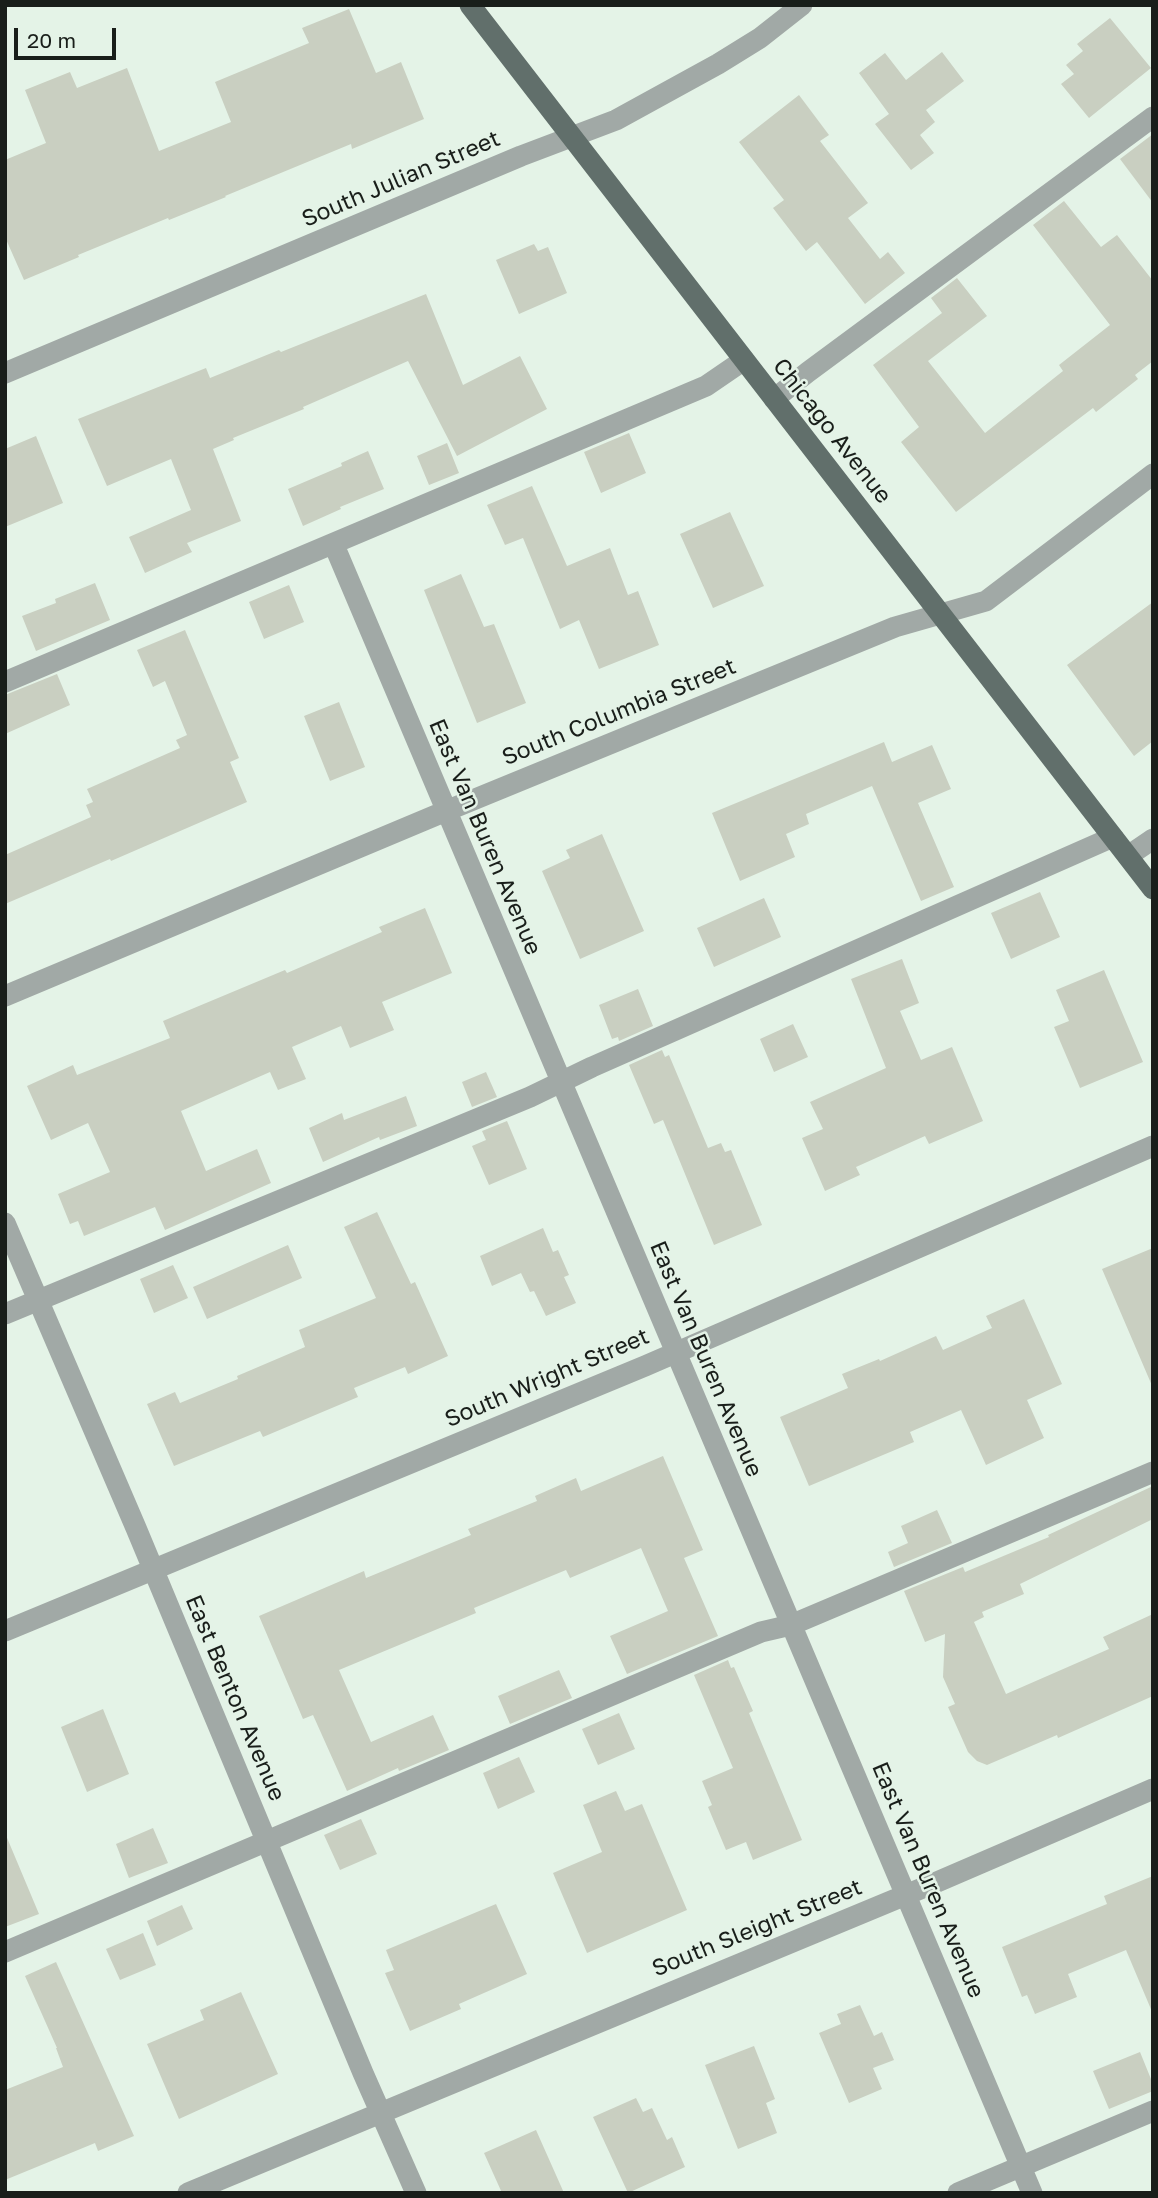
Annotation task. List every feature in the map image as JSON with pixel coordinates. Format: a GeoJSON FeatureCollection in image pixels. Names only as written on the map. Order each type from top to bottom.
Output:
{"type":"FeatureCollection","features":[{"type":"Feature","properties":{"kind":"main road","name":"Chicago Avenue"},"geometry":{"type":"LineString","coordinates":[[470,5],[1153,889]]}},
{"type":"Feature","properties":{"kind":"street","name":"South Julian Street"},"geometry":{"type":"LineString","coordinates":[[5,373],[521,156],[635,111],[760,38],[802,5]]}},
{"type":"Feature","properties":{"kind":"street"},"geometry":{"type":"LineString","coordinates":[[774,399],[1153,117]]}},
{"type":"Feature","properties":{"kind":"street"},"geometry":{"type":"LineString","coordinates":[[5,682],[706,386],[744,360]]}},
{"type":"Feature","properties":{"kind":"street","name":"South Columbia Street"},"geometry":{"type":"LineString","coordinates":[[5,996],[895,627],[986,601],[1153,474]]}},
{"type":"Feature","properties":{"kind":"street","name":"East Van Buren Avenue"},"geometry":{"type":"LineString","coordinates":[[334,545],[1032,2193]]}},
{"type":"Feature","properties":{"kind":"street"},"geometry":{"type":"LineString","coordinates":[[5,1314],[561,1083],[604,1061],[1113,837]]}},
{"type":"Feature","properties":{"kind":"street"},"geometry":{"type":"LineString","coordinates":[[1128,856],[1153,839]]}},
{"type":"Feature","properties":{"kind":"street","name":"South Wright Street"},"geometry":{"type":"LineString","coordinates":[[5,1632],[675,1353],[1153,1146]]}},
{"type":"Feature","properties":{"kind":"street","name":"East Benton Avenue"},"geometry":{"type":"LineString","coordinates":[[5,1223],[416,2193]]}},
{"type":"Feature","properties":{"kind":"street"},"geometry":{"type":"LineString","coordinates":[[5,1952],[761,1633],[791,1625],[1153,1472]]}},
{"type":"Feature","properties":{"kind":"street","name":"South Sleight Street"},"geometry":{"type":"LineString","coordinates":[[188,2193],[906,1895],[1153,1789]]}},
{"type":"Feature","properties":{"kind":"street"},"geometry":{"type":"LineString","coordinates":[[958,2193],[1153,2111]]}},
{"type":"Feature","properties":{"kind":"building"},"geometry":{"type":"Polygon","coordinates":[[[349,9],[376,73],[401,62],[424,119],[352,149],[351,144],[78,255],[79,257],[24,280],[5,237],[5,160],[46,143],[25,90],[70,72],[77,88],[127,68],[159,151],[231,122],[215,82],[309,43],[302,28],[349,9]]]}},
{"type":"Feature","properties":{"kind":"building"},"geometry":{"type":"Polygon","coordinates":[[[1110,18],[1151,68],[1089,118],[1061,84],[1074,74],[1066,65],[1083,51],[1077,44],[1110,18]]]}},
{"type":"Feature","properties":{"kind":"building"},"geometry":{"type":"Polygon","coordinates":[[[942,52],[964,81],[926,110],[935,122],[920,135],[934,153],[911,170],[875,124],[889,114],[859,73],[885,53],[906,80],[942,52]]]}},
{"type":"Feature","properties":{"kind":"building"},"geometry":{"type":"Polygon","coordinates":[[[799,95],[829,135],[820,141],[868,203],[848,218],[880,259],[888,252],[905,273],[865,304],[817,242],[806,251],[773,208],[784,200],[739,142],[799,95]]]}},
{"type":"Feature","properties":{"kind":"building"},"geometry":{"type":"Polygon","coordinates":[[[1153,134],[1153,203],[1120,159],[1153,134]]]}},
{"type":"Feature","properties":{"kind":"building"},"geometry":{"type":"Polygon","coordinates":[[[1064,201],[1101,247],[1117,235],[1153,281],[1153,361],[1135,375],[1138,379],[1096,412],[1093,408],[956,512],[901,442],[919,427],[873,365],[942,313],[931,298],[957,278],[987,316],[928,361],[985,433],[1063,371],[1059,365],[1110,325],[1033,225],[1064,201]]]}},
{"type":"Feature","properties":{"kind":"building"},"geometry":{"type":"Polygon","coordinates":[[[534,244],[538,251],[548,247],[567,293],[519,314],[496,260],[534,244]]]}},
{"type":"Feature","properties":{"kind":"building"},"geometry":{"type":"Polygon","coordinates":[[[426,294],[463,385],[520,356],[547,409],[457,456],[408,361],[213,449],[241,521],[187,543],[192,552],[145,573],[129,537],[191,510],[171,459],[107,486],[78,419],[206,368],[210,378],[426,294]]]}},
{"type":"Feature","properties":{"kind":"building"},"geometry":{"type":"Polygon","coordinates":[[[629,433],[646,473],[601,493],[584,452],[629,433]]]}},
{"type":"Feature","properties":{"kind":"building"},"geometry":{"type":"Polygon","coordinates":[[[36,436],[63,503],[5,527],[5,449],[36,436]]]}},
{"type":"Feature","properties":{"kind":"building"},"geometry":{"type":"Polygon","coordinates":[[[447,443],[459,473],[429,485],[417,456],[447,443]]]}},
{"type":"Feature","properties":{"kind":"building"},"geometry":{"type":"Polygon","coordinates":[[[368,451],[384,489],[303,526],[288,489],[342,466],[341,463],[368,451]]]}},
{"type":"Feature","properties":{"kind":"building"},"geometry":{"type":"Polygon","coordinates":[[[532,486],[567,566],[610,548],[628,595],[638,591],[659,645],[599,669],[579,620],[560,629],[523,538],[505,545],[487,505],[532,486]]]}},
{"type":"Feature","properties":{"kind":"building"},"geometry":{"type":"Polygon","coordinates":[[[730,512],[764,586],[713,608],[680,534],[730,512]]]}},
{"type":"Feature","properties":{"kind":"building"},"geometry":{"type":"Polygon","coordinates":[[[461,574],[484,627],[494,624],[526,703],[477,723],[424,590],[461,574]]]}},
{"type":"Feature","properties":{"kind":"building"},"geometry":{"type":"Polygon","coordinates":[[[95,583],[110,620],[36,651],[22,616],[56,603],[55,599],[95,583]]]}},
{"type":"Feature","properties":{"kind":"building"},"geometry":{"type":"Polygon","coordinates":[[[289,585],[304,622],[264,639],[249,602],[289,585]]]}},
{"type":"Feature","properties":{"kind":"building"},"geometry":{"type":"Polygon","coordinates":[[[1153,602],[1153,741],[1134,756],[1067,665],[1153,602]]]}},
{"type":"Feature","properties":{"kind":"building"},"geometry":{"type":"Polygon","coordinates":[[[185,630],[239,758],[230,762],[247,802],[5,904],[5,855],[91,817],[86,805],[93,802],[87,789],[180,748],[176,740],[187,735],[165,681],[153,687],[137,650],[185,630]]]}},
{"type":"Feature","properties":{"kind":"building"},"geometry":{"type":"Polygon","coordinates":[[[57,674],[70,705],[5,734],[5,695],[57,674]]]}},
{"type":"Feature","properties":{"kind":"building"},"geometry":{"type":"Polygon","coordinates":[[[339,702],[365,767],[330,781],[304,716],[339,702]]]}},
{"type":"Feature","properties":{"kind":"building"},"geometry":{"type":"Polygon","coordinates":[[[884,742],[892,762],[932,745],[951,789],[918,803],[954,887],[921,901],[872,786],[806,814],[809,824],[786,834],[795,857],[740,881],[712,813],[884,742]]]}},
{"type":"Feature","properties":{"kind":"building"},"geometry":{"type":"Polygon","coordinates":[[[602,834],[644,931],[580,959],[542,871],[570,858],[566,850],[602,834]]]}},
{"type":"Feature","properties":{"kind":"building"},"geometry":{"type":"Polygon","coordinates":[[[1040,892],[1060,937],[1011,959],[991,913],[1040,892]]]}},
{"type":"Feature","properties":{"kind":"building"},"geometry":{"type":"Polygon","coordinates":[[[764,898],[781,937],[714,967],[697,928],[764,898]]]}},
{"type":"Feature","properties":{"kind":"building"},"geometry":{"type":"Polygon","coordinates":[[[425,908],[452,973],[382,1002],[394,1030],[350,1048],[341,1026],[292,1047],[306,1079],[278,1090],[270,1072],[181,1111],[206,1171],[257,1149],[271,1183],[165,1230],[155,1207],[84,1236],[78,1221],[70,1224],[58,1194],[110,1172],[88,1123],[51,1140],[27,1086],[73,1065],[77,1075],[170,1038],[163,1021],[285,970],[287,973],[382,932],[379,927],[425,908]]]}},
{"type":"Feature","properties":{"kind":"building"},"geometry":{"type":"Polygon","coordinates":[[[902,959],[919,1003],[900,1011],[921,1060],[952,1047],[983,1121],[929,1144],[925,1136],[856,1167],[860,1175],[825,1191],[802,1138],[823,1129],[810,1102],[886,1068],[851,979],[902,959]]]}},
{"type":"Feature","properties":{"kind":"building"},"geometry":{"type":"Polygon","coordinates":[[[1104,970],[1143,1062],[1080,1088],[1054,1027],[1069,1021],[1056,990],[1104,970]]]}},
{"type":"Feature","properties":{"kind":"building"},"geometry":{"type":"Polygon","coordinates":[[[638,989],[653,1026],[619,1041],[618,1037],[612,1039],[599,1005],[638,989]]]}},
{"type":"Feature","properties":{"kind":"building"},"geometry":{"type":"Polygon","coordinates":[[[793,1024],[808,1057],[774,1072],[760,1039],[793,1024]]]}},
{"type":"Feature","properties":{"kind":"building"},"geometry":{"type":"Polygon","coordinates":[[[662,1050],[665,1057],[669,1055],[708,1148],[721,1143],[725,1152],[731,1150],[762,1225],[714,1245],[663,1120],[654,1124],[629,1065],[662,1050]]]}},
{"type":"Feature","properties":{"kind":"building"},"geometry":{"type":"Polygon","coordinates":[[[486,1072],[497,1097],[472,1107],[462,1082],[486,1072]]]}},
{"type":"Feature","properties":{"kind":"building"},"geometry":{"type":"Polygon","coordinates":[[[406,1096],[417,1126],[380,1140],[379,1137],[323,1162],[309,1128],[342,1113],[344,1120],[406,1096]]]}},
{"type":"Feature","properties":{"kind":"building"},"geometry":{"type":"Polygon","coordinates":[[[507,1121],[527,1169],[489,1185],[472,1146],[486,1140],[482,1131],[507,1121]]]}},
{"type":"Feature","properties":{"kind":"building"},"geometry":{"type":"Polygon","coordinates":[[[377,1212],[411,1284],[415,1282],[448,1356],[408,1374],[405,1367],[354,1388],[358,1397],[263,1437],[260,1431],[174,1466],[147,1404],[175,1392],[180,1403],[238,1379],[237,1376],[305,1347],[299,1330],[376,1298],[344,1227],[377,1212]]]}},
{"type":"Feature","properties":{"kind":"building"},"geometry":{"type":"Polygon","coordinates":[[[543,1228],[553,1252],[558,1250],[569,1275],[564,1277],[576,1303],[546,1316],[534,1291],[530,1292],[521,1273],[492,1286],[480,1256],[543,1228]]]}},
{"type":"Feature","properties":{"kind":"building"},"geometry":{"type":"Polygon","coordinates":[[[288,1245],[302,1278],[207,1319],[193,1287],[288,1245]]]}},
{"type":"Feature","properties":{"kind":"building"},"geometry":{"type":"Polygon","coordinates":[[[1153,1248],[1153,1388],[1102,1269],[1153,1248]]]}},
{"type":"Feature","properties":{"kind":"building"},"geometry":{"type":"Polygon","coordinates":[[[173,1265],[188,1298],[154,1313],[140,1279],[173,1265]]]}},
{"type":"Feature","properties":{"kind":"building"},"geometry":{"type":"Polygon","coordinates":[[[1024,1299],[1062,1384],[1027,1400],[1044,1438],[986,1465],[961,1410],[910,1432],[914,1442],[809,1486],[780,1417],[848,1388],[842,1374],[879,1359],[880,1361],[936,1336],[943,1350],[992,1328],[986,1316],[1024,1299]]]}},
{"type":"Feature","properties":{"kind":"building"},"geometry":{"type":"Polygon","coordinates":[[[663,1456],[703,1550],[684,1558],[718,1636],[627,1674],[610,1636],[668,1611],[641,1548],[570,1578],[566,1570],[474,1608],[476,1613],[339,1670],[371,1742],[433,1715],[449,1750],[399,1771],[398,1768],[347,1791],[313,1715],[303,1719],[259,1616],[364,1571],[366,1578],[471,1535],[468,1529],[537,1501],[535,1496],[576,1478],[581,1491],[663,1456]]]}},
{"type":"Feature","properties":{"kind":"building"},"geometry":{"type":"Polygon","coordinates":[[[1153,1486],[1153,1519],[1020,1584],[1024,1594],[982,1612],[984,1617],[974,1622],[1006,1694],[1109,1649],[1103,1637],[1153,1614],[1153,1696],[1058,1738],[1057,1735],[987,1765],[977,1761],[968,1752],[948,1707],[955,1704],[943,1677],[945,1634],[925,1642],[904,1591],[963,1567],[965,1572],[1049,1537],[1048,1535],[1153,1486]]]}},
{"type":"Feature","properties":{"kind":"building"},"geometry":{"type":"Polygon","coordinates":[[[937,1510],[952,1543],[894,1567],[888,1552],[908,1543],[901,1526],[937,1510]]]}},
{"type":"Feature","properties":{"kind":"building"},"geometry":{"type":"Polygon","coordinates":[[[728,1660],[731,1668],[734,1667],[753,1711],[749,1713],[802,1840],[753,1860],[746,1842],[726,1850],[708,1807],[712,1805],[702,1781],[733,1768],[694,1675],[728,1660]]]}},
{"type":"Feature","properties":{"kind":"building"},"geometry":{"type":"Polygon","coordinates":[[[559,1670],[572,1698],[510,1724],[498,1696],[559,1670]]]}},
{"type":"Feature","properties":{"kind":"building"},"geometry":{"type":"Polygon","coordinates":[[[103,1709],[129,1774],[87,1792],[61,1727],[103,1709]]]}},
{"type":"Feature","properties":{"kind":"building"},"geometry":{"type":"Polygon","coordinates":[[[619,1713],[635,1749],[598,1765],[582,1729],[619,1713]]]}},
{"type":"Feature","properties":{"kind":"building"},"geometry":{"type":"Polygon","coordinates":[[[519,1757],[535,1792],[498,1809],[483,1773],[519,1757]]]}},
{"type":"Feature","properties":{"kind":"building"},"geometry":{"type":"Polygon","coordinates":[[[616,1791],[625,1811],[642,1804],[687,1910],[587,1953],[553,1873],[602,1852],[583,1805],[616,1791]]]}},
{"type":"Feature","properties":{"kind":"building"},"geometry":{"type":"Polygon","coordinates":[[[361,1819],[377,1854],[340,1870],[324,1835],[361,1819]]]}},
{"type":"Feature","properties":{"kind":"building"},"geometry":{"type":"Polygon","coordinates":[[[153,1828],[168,1863],[129,1878],[116,1844],[153,1828]]]}},
{"type":"Feature","properties":{"kind":"building"},"geometry":{"type":"Polygon","coordinates":[[[5,1833],[39,1914],[5,1927],[5,1833]]]}},
{"type":"Feature","properties":{"kind":"building"},"geometry":{"type":"Polygon","coordinates":[[[1153,1876],[1153,2014],[1126,1950],[1068,1974],[1077,1997],[1035,2014],[1027,1995],[1022,1997],[1002,1947],[1107,1904],[1104,1896],[1153,1876]]]}},
{"type":"Feature","properties":{"kind":"building"},"geometry":{"type":"Polygon","coordinates":[[[496,1904],[527,1974],[459,2004],[461,2009],[410,2031],[385,1973],[394,1970],[386,1950],[496,1904]]]}},
{"type":"Feature","properties":{"kind":"building"},"geometry":{"type":"Polygon","coordinates":[[[182,1905],[193,1929],[157,1946],[147,1921],[182,1905]]]}},
{"type":"Feature","properties":{"kind":"building"},"geometry":{"type":"Polygon","coordinates":[[[143,1933],[156,1965],[120,1980],[106,1949],[143,1933]]]}},
{"type":"Feature","properties":{"kind":"building"},"geometry":{"type":"Polygon","coordinates":[[[56,1962],[134,2136],[98,2151],[95,2143],[5,2180],[5,2090],[63,2067],[25,1976],[56,1962]]]}},
{"type":"Feature","properties":{"kind":"building"},"geometry":{"type":"Polygon","coordinates":[[[241,1992],[278,2074],[179,2119],[147,2044],[204,2020],[200,2010],[241,1992]]]}},
{"type":"Feature","properties":{"kind":"building"},"geometry":{"type":"Polygon","coordinates":[[[860,2005],[874,2036],[882,2032],[894,2060],[873,2068],[882,2089],[849,2103],[819,2033],[841,2024],[837,2014],[860,2005]]]}},
{"type":"Feature","properties":{"kind":"building"},"geometry":{"type":"Polygon","coordinates":[[[754,2046],[775,2099],[766,2103],[777,2133],[738,2149],[705,2065],[754,2046]]]}},
{"type":"Feature","properties":{"kind":"building"},"geometry":{"type":"Polygon","coordinates":[[[1140,2052],[1153,2084],[1153,2091],[1109,2109],[1093,2071],[1140,2052]]]}},
{"type":"Feature","properties":{"kind":"building"},"geometry":{"type":"Polygon","coordinates":[[[636,2098],[643,2112],[652,2108],[667,2140],[672,2137],[685,2167],[628,2193],[593,2117],[636,2098]]]}},
{"type":"Feature","properties":{"kind":"building"},"geometry":{"type":"Polygon","coordinates":[[[536,2130],[564,2193],[502,2193],[484,2153],[536,2130]]]}}]}
